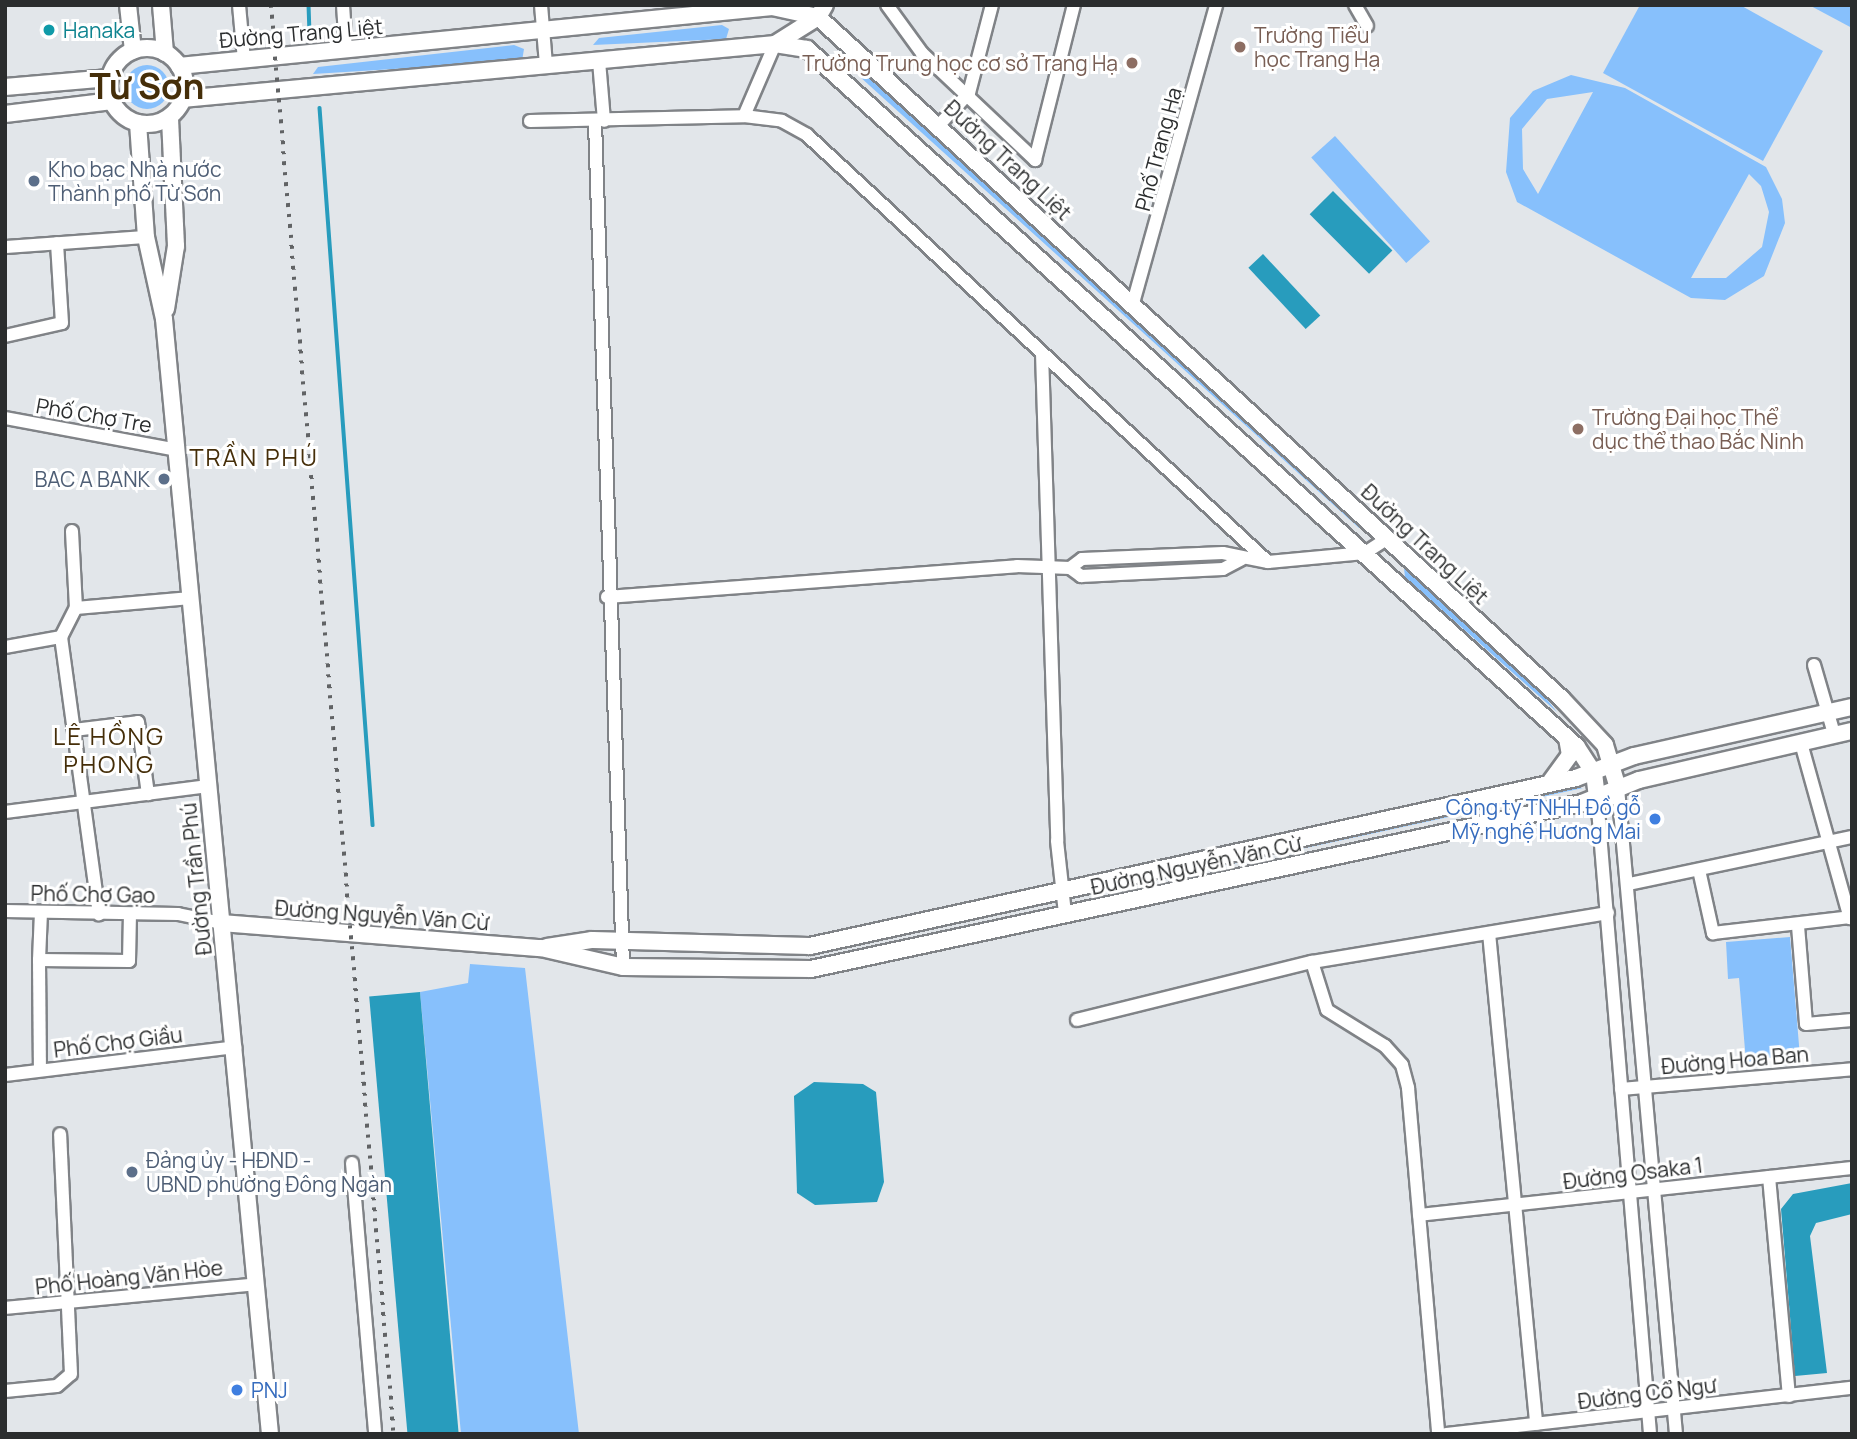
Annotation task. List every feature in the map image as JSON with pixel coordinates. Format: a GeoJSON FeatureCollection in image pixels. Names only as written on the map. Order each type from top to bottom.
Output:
{"type":"FeatureCollection","features":[{"type":"Feature","properties":{"kind":"main road"},"geometry":{"type":"LineString","coordinates":[[128,5],[132,51],[110,78],[112,101],[138,123],[170,117],[182,99],[179,66],[166,53],[161,5]]}},
{"type":"Feature","properties":{"kind":"main road"},"geometry":{"type":"LineString","coordinates":[[775,44],[798,7]]}},
{"type":"Feature","properties":{"kind":"main road","name":"Đường Trang Liệt"},"geometry":{"type":"LineString","coordinates":[[179,66],[798,7],[822,11],[939,125],[1593,730],[1614,765],[1618,788]]}},
{"type":"Feature","properties":{"kind":"main road"},"geometry":{"type":"LineString","coordinates":[[775,44],[822,11]]}},
{"type":"Feature","properties":{"kind":"main road"},"geometry":{"type":"LineString","coordinates":[[182,99],[775,44],[807,49],[826,62],[1567,738],[1594,773],[1597,797]]}},
{"type":"Feature","properties":{"kind":"main road"},"geometry":{"type":"LineString","coordinates":[[132,51],[166,53]]}},
{"type":"Feature","properties":{"kind":"main road"},"geometry":{"type":"LineString","coordinates":[[5,87],[110,78]]}},
{"type":"Feature","properties":{"kind":"main road"},"geometry":{"type":"LineString","coordinates":[[5,114],[112,101]]}},
{"type":"Feature","properties":{"kind":"main road","name":"Đường Trần Phú"},"geometry":{"type":"LineString","coordinates":[[164,320],[175,263],[170,117]]}},
{"type":"Feature","properties":{"kind":"main road","name":"Đường Trần Phú"},"geometry":{"type":"LineString","coordinates":[[138,123],[146,237],[164,320],[270,1434]]}},
{"type":"Feature","properties":{"kind":"main road"},"geometry":{"type":"LineString","coordinates":[[146,237],[175,235]]}},
{"type":"Feature","properties":{"kind":"main road"},"geometry":{"type":"LineString","coordinates":[[153,264],[175,263]]}},
{"type":"Feature","properties":{"kind":"main road","name":"Đường Nguyễn Văn Cừ"},"geometry":{"type":"LineString","coordinates":[[541,948],[624,940],[800,948],[1594,773],[1614,765],[1852,707]]}},
{"type":"Feature","properties":{"kind":"main road","name":"Đường Nguyễn Văn Cừ"},"geometry":{"type":"LineString","coordinates":[[221,923],[541,948],[623,967],[811,969],[1597,797],[1618,788],[1852,731]]}},
{"type":"Feature","properties":{"kind":"main road"},"geometry":{"type":"LineString","coordinates":[[1551,781],[1570,755],[1567,738]]}},
{"type":"Feature","properties":{"kind":"main road"},"geometry":{"type":"LineString","coordinates":[[1181,863],[1186,888]]}},
{"type":"Feature","properties":{"kind":"street"},"geometry":{"type":"LineString","coordinates":[[239,5],[244,60]]}},
{"type":"Feature","properties":{"kind":"street"},"geometry":{"type":"LineString","coordinates":[[342,5],[346,50]]}},
{"type":"Feature","properties":{"kind":"street"},"geometry":{"type":"LineString","coordinates":[[541,5],[546,65]]}},
{"type":"Feature","properties":{"kind":"street"},"geometry":{"type":"LineString","coordinates":[[887,5],[908,39],[969,93],[1035,160],[1074,5]]}},
{"type":"Feature","properties":{"kind":"street"},"geometry":{"type":"LineString","coordinates":[[939,125],[969,93],[992,5]]}},
{"type":"Feature","properties":{"kind":"street","name":"Phố Trang Hạ"},"geometry":{"type":"LineString","coordinates":[[1133,303],[1216,5]]}},
{"type":"Feature","properties":{"kind":"street"},"geometry":{"type":"LineString","coordinates":[[1354,5],[1367,26]]}},
{"type":"Feature","properties":{"kind":"street"},"geometry":{"type":"LineString","coordinates":[[744,116],[775,44]]}},
{"type":"Feature","properties":{"kind":"street"},"geometry":{"type":"LineString","coordinates":[[599,61],[607,597],[624,940],[623,967]]}},
{"type":"Feature","properties":{"kind":"street"},"geometry":{"type":"LineString","coordinates":[[530,121],[599,122],[744,116],[782,121],[807,135],[1268,562]]}},
{"type":"Feature","properties":{"kind":"street"},"geometry":{"type":"LineString","coordinates":[[5,247],[146,237]]}},
{"type":"Feature","properties":{"kind":"street"},"geometry":{"type":"LineString","coordinates":[[5,336],[62,323],[57,243]]}},
{"type":"Feature","properties":{"kind":"street"},"geometry":{"type":"LineString","coordinates":[[1042,353],[1059,889],[1065,914]]}},
{"type":"Feature","properties":{"kind":"street","name":"Phố Chợ Tre"},"geometry":{"type":"LineString","coordinates":[[5,418],[177,450]]}},
{"type":"Feature","properties":{"kind":"street"},"geometry":{"type":"LineString","coordinates":[[72,531],[76,608],[61,637],[99,914]]}},
{"type":"Feature","properties":{"kind":"street"},"geometry":{"type":"LineString","coordinates":[[607,597],[1070,568],[1082,559],[1223,553],[1242,559],[1268,562],[1365,553],[1388,538]]}},
{"type":"Feature","properties":{"kind":"street"},"geometry":{"type":"LineString","coordinates":[[76,608],[191,598]]}},
{"type":"Feature","properties":{"kind":"street"},"geometry":{"type":"LineString","coordinates":[[5,648],[61,637]]}},
{"type":"Feature","properties":{"kind":"street"},"geometry":{"type":"LineString","coordinates":[[1814,665],[1834,734]]}},
{"type":"Feature","properties":{"kind":"street"},"geometry":{"type":"LineString","coordinates":[[74,730],[138,722],[148,794]]}},
{"type":"Feature","properties":{"kind":"street"},"geometry":{"type":"LineString","coordinates":[[1699,870],[1713,933],[1798,926],[1851,917],[1832,841],[1801,743]]}},
{"type":"Feature","properties":{"kind":"street"},"geometry":{"type":"LineString","coordinates":[[5,811],[83,805],[208,786]]}},
{"type":"Feature","properties":{"kind":"street"},"geometry":{"type":"LineString","coordinates":[[1618,788],[1629,884],[1676,1434]]}},
{"type":"Feature","properties":{"kind":"street"},"geometry":{"type":"LineString","coordinates":[[1597,797],[1650,1434]]}},
{"type":"Feature","properties":{"kind":"street"},"geometry":{"type":"LineString","coordinates":[[1629,884],[1852,836]]}},
{"type":"Feature","properties":{"kind":"street","name":"Phố Chợ Gạo"},"geometry":{"type":"LineString","coordinates":[[5,911],[193,915],[221,923]]}},
{"type":"Feature","properties":{"kind":"street"},"geometry":{"type":"LineString","coordinates":[[40,1070],[41,912]]}},
{"type":"Feature","properties":{"kind":"street"},"geometry":{"type":"LineString","coordinates":[[1077,1020],[1312,962],[1608,913]]}},
{"type":"Feature","properties":{"kind":"street"},"geometry":{"type":"LineString","coordinates":[[39,960],[129,961],[130,915]]}},
{"type":"Feature","properties":{"kind":"street"},"geometry":{"type":"LineString","coordinates":[[1798,926],[1806,1024],[1852,1020]]}},
{"type":"Feature","properties":{"kind":"street"},"geometry":{"type":"LineString","coordinates":[[1489,933],[1535,1424]]}},
{"type":"Feature","properties":{"kind":"street"},"geometry":{"type":"LineString","coordinates":[[1312,962],[1327,1010],[1402,1065],[1419,1215],[1438,1434]]}},
{"type":"Feature","properties":{"kind":"street","name":"Phố Chợ Giầu"},"geometry":{"type":"LineString","coordinates":[[5,1075],[235,1047]]}},
{"type":"Feature","properties":{"kind":"street","name":"Đường Hoa Ban"},"geometry":{"type":"LineString","coordinates":[[1621,1089],[1852,1069]]}},
{"type":"Feature","properties":{"kind":"street"},"geometry":{"type":"LineString","coordinates":[[5,1391],[57,1386],[69,1378],[69,1302],[60,1134]]}},
{"type":"Feature","properties":{"kind":"street"},"geometry":{"type":"LineString","coordinates":[[352,1163],[375,1434]]}},
{"type":"Feature","properties":{"kind":"street","name":"Đường Osaka 1"},"geometry":{"type":"LineString","coordinates":[[1419,1215],[1515,1207],[1852,1168]]}},
{"type":"Feature","properties":{"kind":"street"},"geometry":{"type":"LineString","coordinates":[[1769,1177],[1789,1395]]}},
{"type":"Feature","properties":{"kind":"street","name":"Phố Hoàng Văn Hòe"},"geometry":{"type":"LineString","coordinates":[[5,1308],[257,1284]]}},
{"type":"Feature","properties":{"kind":"street","name":"Đường Cổ Ngư"},"geometry":{"type":"LineString","coordinates":[[1446,1434],[1648,1414],[1852,1388]]}},
{"type":"Feature","properties":{"kind":"shaded area"},"geometry":{"type":"Polygon","coordinates":[[[1640,5],[1740,5],[1823,51],[1763,161],[1603,73],[1640,5]]]}},
{"type":"Feature","properties":{"kind":"shaded area"},"geometry":{"type":"Polygon","coordinates":[[[1809,5],[1852,5],[1852,28],[1809,5]]]}},
{"type":"Feature","properties":{"kind":"shaded area"},"geometry":{"type":"Polygon","coordinates":[[[722,25],[729,29],[726,39],[593,45],[599,38],[722,25]]]}},
{"type":"Feature","properties":{"kind":"shaded area"},"geometry":{"type":"Polygon","coordinates":[[[514,45],[524,49],[522,61],[313,74],[318,67],[514,45]]]}},
{"type":"Feature","properties":{"kind":"shaded area"},"geometry":{"type":"Polygon","coordinates":[[[147,65],[162,72],[169,87],[162,102],[147,109],[132,102],[125,87],[132,72],[147,65]]]}},
{"type":"Feature","properties":{"kind":"shaded area"},"geometry":{"type":"Polygon","coordinates":[[[866,72],[1359,523],[1359,528],[859,76],[866,72]]]}},
{"type":"Feature","properties":{"kind":"shaded area"},"geometry":{"type":"Polygon","coordinates":[[[1571,75],[1625,88],[1766,167],[1782,199],[1785,223],[1764,276],[1725,300],[1691,298],[1517,202],[1506,172],[1510,118],[1533,91],[1571,75]],[[1593,92],[1547,99],[1522,129],[1523,169],[1538,194],[1593,92]],[[1749,174],[1691,278],[1726,278],[1762,247],[1769,212],[1761,186],[1749,174]]]}},
{"type":"Feature","properties":{"kind":"shaded area"},"geometry":{"type":"Polygon","coordinates":[[[1335,136],[1430,242],[1406,263],[1311,157],[1335,136]]]}},
{"type":"Feature","properties":{"kind":"shaded area"},"geometry":{"type":"Polygon","coordinates":[[[1333,191],[1392,250],[1369,274],[1310,214],[1333,191]]]}},
{"type":"Feature","properties":{"kind":"shaded area"},"geometry":{"type":"Polygon","coordinates":[[[1263,254],[1320,315],[1306,329],[1248,268],[1263,254]]]}},
{"type":"Feature","properties":{"kind":"shaded area"},"geometry":{"type":"Polygon","coordinates":[[[1404,568],[1541,692],[1557,712],[1405,577],[1404,568]]]}},
{"type":"Feature","properties":{"kind":"shaded area"},"geometry":{"type":"Polygon","coordinates":[[[1571,788],[1583,788],[1200,871],[1205,867],[1571,788]]]}},
{"type":"Feature","properties":{"kind":"shaded area"},"geometry":{"type":"Polygon","coordinates":[[[1790,937],[1800,1057],[1746,1062],[1739,978],[1728,979],[1726,942],[1790,937]]]}},
{"type":"Feature","properties":{"kind":"shaded area"},"geometry":{"type":"Polygon","coordinates":[[[470,964],[525,968],[579,1434],[461,1434],[420,992],[468,983],[470,964]]]}},
{"type":"Feature","properties":{"kind":"shaded area"},"geometry":{"type":"Polygon","coordinates":[[[420,992],[459,1434],[407,1434],[369,996],[420,992]]]}},
{"type":"Feature","properties":{"kind":"shaded area"},"geometry":{"type":"Polygon","coordinates":[[[814,1082],[863,1084],[876,1092],[884,1182],[877,1202],[815,1205],[797,1193],[794,1096],[814,1082]]]}},
{"type":"Feature","properties":{"kind":"shaded area"},"geometry":{"type":"Polygon","coordinates":[[[1852,1183],[1852,1214],[1816,1223],[1810,1236],[1827,1373],[1795,1376],[1781,1209],[1793,1194],[1852,1183]]]}},
{"type":"Feature","properties":{"kind":"waterway"},"geometry":{"type":"LineString","coordinates":[[309,5],[310,30]]}},
{"type":"Feature","properties":{"kind":"waterway"},"geometry":{"type":"LineString","coordinates":[[320,108],[373,825]]}},
{"type":"Feature","properties":{"kind":"railway"},"geometry":{"type":"LineString","coordinates":[[271,5],[394,1434]]}},
{"type":"Feature","properties":{"kind":"place","name":"Hanaka"},"geometry":{"type":"Point","coordinates":[49,30]}},
{"type":"Feature","properties":{"kind":"place","name":"Trường Tiểu học Trang Hạ"},"geometry":{"type":"Point","coordinates":[1240,47]}},
{"type":"Feature","properties":{"kind":"place","name":"Trường Trung học cơ sở Trang Hạ"},"geometry":{"type":"Point","coordinates":[1132,63]}},
{"type":"Feature","properties":{"kind":"place","name":"Kho bạc Nhà nước Thành phố Từ Sơn"},"geometry":{"type":"Point","coordinates":[34,181]}},
{"type":"Feature","properties":{"kind":"place","name":"Trường Đại học Thể dục thể thao Bắc Ninh"},"geometry":{"type":"Point","coordinates":[1578,429]}},
{"type":"Feature","properties":{"kind":"place","name":"BAC A BANK"},"geometry":{"type":"Point","coordinates":[164,479]}},
{"type":"Feature","properties":{"kind":"place","name":"Công ty TNHH Đồ gỗ Mỹ nghệ Hương Mai"},"geometry":{"type":"Point","coordinates":[1655,819]}},
{"type":"Feature","properties":{"kind":"place","name":"Đảng ủy - HĐND - UBND phường Đông Ngàn"},"geometry":{"type":"Point","coordinates":[132,1172]}},
{"type":"Feature","properties":{"kind":"place","name":"PNJ"},"geometry":{"type":"Point","coordinates":[237,1390]}},
{"type":"Feature","properties":{"kind":"district","name":"Từ Sơn"},"geometry":{"type":"Point","coordinates":[147,86]}},
{"type":"Feature","properties":{"kind":"district","name":"TRẦN PHÚ"},"geometry":{"type":"Point","coordinates":[254,457]}},
{"type":"Feature","properties":{"kind":"district","name":"LÊ HỒNG PHONG"},"geometry":{"type":"Point","coordinates":[109,750]}}]}
